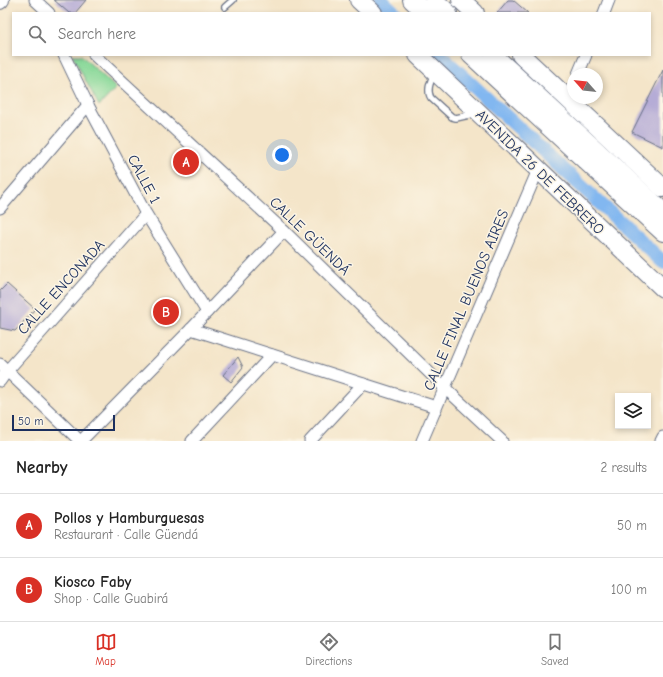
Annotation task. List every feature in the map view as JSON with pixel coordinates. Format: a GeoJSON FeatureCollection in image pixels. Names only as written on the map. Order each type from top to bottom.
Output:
{"type":"FeatureCollection","features":[{"type":"Feature","properties":{"kind":"main road"},"geometry":{"type":"LineString","coordinates":[[359,0],[372,12]]}},
{"type":"Feature","properties":{"kind":"main road"},"geometry":{"type":"LineString","coordinates":[[412,0],[425,12]]}},
{"type":"Feature","properties":{"kind":"main road"},"geometry":{"type":"LineString","coordinates":[[434,0],[447,12]]}},
{"type":"Feature","properties":{"kind":"main road"},"geometry":{"type":"LineString","coordinates":[[461,0],[474,12]]}},
{"type":"Feature","properties":{"kind":"main road","name":"AVENIDA 26 DE FEBRERO"},"geometry":{"type":"LineString","coordinates":[[419,56],[663,288]]}},
{"type":"Feature","properties":{"kind":"main road"},"geometry":{"type":"LineString","coordinates":[[472,56],[663,232]]}},
{"type":"Feature","properties":{"kind":"main road"},"geometry":{"type":"LineString","coordinates":[[494,56],[663,212]]}},
{"type":"Feature","properties":{"kind":"main road"},"geometry":{"type":"LineString","coordinates":[[522,56],[567,90]]}},
{"type":"Feature","properties":{"kind":"main road"},"geometry":{"type":"LineString","coordinates":[[581,104],[663,188]]}},
{"type":"Feature","properties":{"kind":"street"},"geometry":{"type":"LineString","coordinates":[[35,0],[48,12]]}},
{"type":"Feature","properties":{"kind":"street"},"geometry":{"type":"LineString","coordinates":[[604,12],[609,0]]}},
{"type":"Feature","properties":{"kind":"street","name":"CALLE 1"},"geometry":{"type":"LineString","coordinates":[[64,56],[88,105],[146,214],[207,312]]}},
{"type":"Feature","properties":{"kind":"street","name":"CALLE GÜENDÁ"},"geometry":{"type":"LineString","coordinates":[[95,56],[284,231],[445,388],[502,441]]}},
{"type":"Feature","properties":{"kind":"street"},"geometry":{"type":"LineString","coordinates":[[581,68],[586,56]]}},
{"type":"Feature","properties":{"kind":"street"},"geometry":{"type":"LineString","coordinates":[[0,208],[88,105]]}},
{"type":"Feature","properties":{"kind":"street","name":"CALLE FINAL BUENOS AIRES"},"geometry":{"type":"LineString","coordinates":[[422,441],[538,170]]}},
{"type":"Feature","properties":{"kind":"street","name":"CALLE ENCONADA"},"geometry":{"type":"LineString","coordinates":[[0,381],[4,367],[146,214]]}},
{"type":"Feature","properties":{"kind":"street"},"geometry":{"type":"LineString","coordinates":[[4,367],[80,441],[191,329],[284,231]]}},
{"type":"Feature","properties":{"kind":"street"},"geometry":{"type":"LineString","coordinates":[[191,329],[436,407]]}},
{"type":"Feature","properties":{"kind":"street"},"geometry":{"type":"LineString","coordinates":[[192,441],[272,355]]}},
{"type":"Feature","properties":{"kind":"street"},"geometry":{"type":"LineString","coordinates":[[310,441],[363,384]]}},
{"type":"Feature","properties":{"kind":"street"},"geometry":{"type":"LineString","coordinates":[[661,441],[663,437]]}},
{"type":"Feature","properties":{"kind":"lane"},"geometry":{"type":"LineString","coordinates":[[225,7],[233,0]]}},
{"type":"Feature","properties":{"kind":"green space"},"geometry":{"type":"Polygon","coordinates":[[[73,56],[82,56],[116,88],[99,106],[73,56]]]}},
{"type":"Feature","properties":{"kind":"building"},"geometry":{"type":"Polygon","coordinates":[[[54,0],[86,0],[76,12],[68,12],[54,0]]]}},
{"type":"Feature","properties":{"kind":"building"},"geometry":{"type":"Polygon","coordinates":[[[508,0],[513,0],[527,12],[498,12],[508,0]]]}},
{"type":"Feature","properties":{"kind":"building"},"geometry":{"type":"Polygon","coordinates":[[[663,70],[663,147],[632,132],[663,70]]]}},
{"type":"Feature","properties":{"kind":"building"},"geometry":{"type":"Polygon","coordinates":[[[7,284],[35,309],[15,331],[0,328],[0,291],[7,284]]]}},
{"type":"Feature","properties":{"kind":"building"},"geometry":{"type":"Polygon","coordinates":[[[163,300],[177,316],[169,324],[154,308],[163,300]]]}},
{"type":"Feature","properties":{"kind":"building"},"geometry":{"type":"Polygon","coordinates":[[[238,357],[243,367],[231,382],[223,375],[238,357]]]}},
{"type":"Feature","properties":{"kind":"waterway"},"geometry":{"type":"LineString","coordinates":[[381,0],[394,12]]}},
{"type":"Feature","properties":{"kind":"waterway"},"geometry":{"type":"LineString","coordinates":[[441,56],[663,262]]}},
{"type":"Feature","properties":{"kind":"place","name":"Pollos y Hamburguesas"},"geometry":{"type":"Point","coordinates":[186,162]}},
{"type":"Feature","properties":{"kind":"place","name":"Kiosco Faby"},"geometry":{"type":"Point","coordinates":[166,312]}}]}
